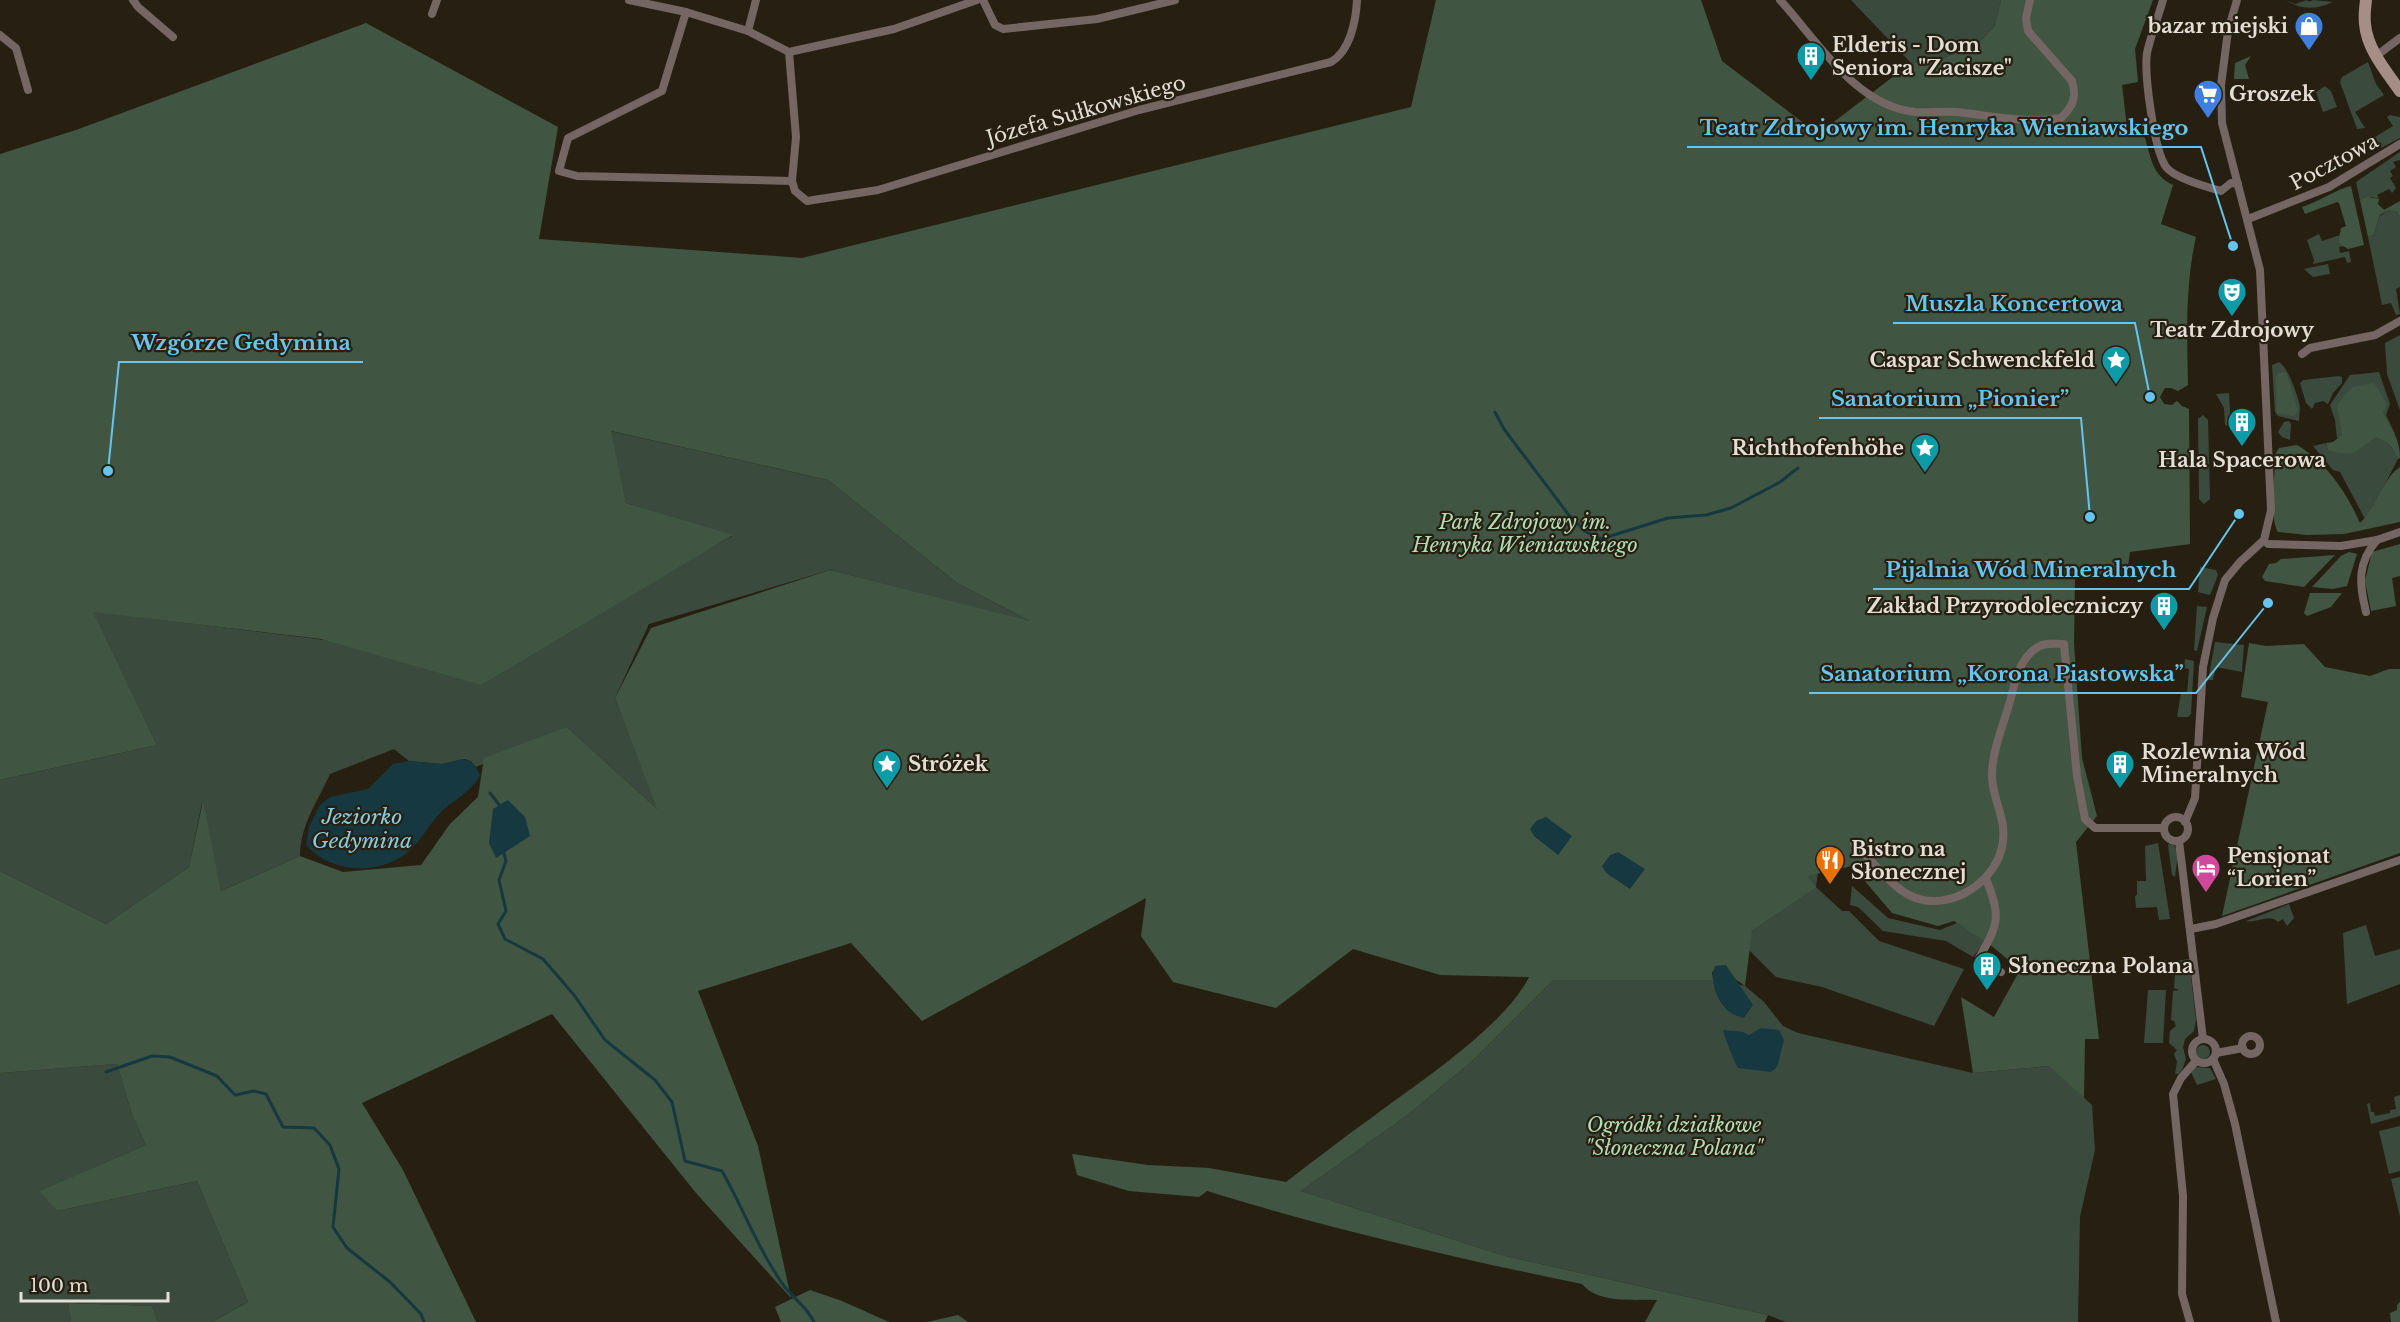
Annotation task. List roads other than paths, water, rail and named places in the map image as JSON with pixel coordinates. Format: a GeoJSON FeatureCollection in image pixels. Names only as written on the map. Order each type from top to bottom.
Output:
{"type":"FeatureCollection","features":[{"type":"Feature","properties":{"kind":"street"},"geometry":{"type":"LineString","coordinates":[[133,0],[173,37]]}},
{"type":"Feature","properties":{"kind":"street"},"geometry":{"type":"LineString","coordinates":[[432,14],[437,0]]}},
{"type":"Feature","properties":{"kind":"street"},"geometry":{"type":"LineString","coordinates":[[629,0],[686,12],[748,31],[767,43],[789,52],[894,29],[977,0]]}},
{"type":"Feature","properties":{"kind":"street"},"geometry":{"type":"LineString","coordinates":[[748,31],[756,0]]}},
{"type":"Feature","properties":{"kind":"street"},"geometry":{"type":"LineString","coordinates":[[983,0],[994,25],[1003,29],[1097,19],[1175,0]]}},
{"type":"Feature","properties":{"kind":"street","name":"Józefa Sułkowskiego"},"geometry":{"type":"LineString","coordinates":[[792,182],[795,191],[807,201],[878,190],[1139,110],[1331,62],[1341,56],[1346,46],[1357,0]]}},
{"type":"Feature","properties":{"kind":"street"},"geometry":{"type":"LineString","coordinates":[[1780,0],[1849,78],[1889,104],[1915,112],[1956,111],[2025,119],[2061,118],[2071,108],[2075,99],[2072,81],[2028,31],[2026,18],[2030,0]]}},
{"type":"Feature","properties":{"kind":"street"},"geometry":{"type":"LineString","coordinates":[[2163,0],[2147,55],[2147,64],[2150,109],[2156,138],[2166,167],[2183,178],[2220,191],[2231,183],[2238,184]]}},
{"type":"Feature","properties":{"kind":"street"},"geometry":{"type":"LineString","coordinates":[[2185,822],[2195,798],[2203,667],[2213,618],[2225,580],[2240,562],[2264,543],[2271,510],[2260,270],[2222,123],[2221,84],[2228,31],[2237,0]]}},
{"type":"Feature","properties":{"kind":"street"},"geometry":{"type":"LineString","coordinates":[[2366,0],[2365,23],[2376,56],[2400,91]]}},
{"type":"Feature","properties":{"kind":"street"},"geometry":{"type":"LineString","coordinates":[[686,12],[662,91],[568,138],[559,171],[578,176],[792,182],[796,137],[789,52]]}},
{"type":"Feature","properties":{"kind":"street"},"geometry":{"type":"LineString","coordinates":[[0,35],[16,48],[28,90]]}},
{"type":"Feature","properties":{"kind":"street"},"geometry":{"type":"LineString","coordinates":[[2376,56],[2400,38]]}},
{"type":"Feature","properties":{"kind":"street","name":"Pocztowa"},"geometry":{"type":"LineString","coordinates":[[2248,219],[2329,188],[2400,144]]}},
{"type":"Feature","properties":{"kind":"street"},"geometry":{"type":"LineString","coordinates":[[2302,354],[2310,348],[2375,335],[2400,321]]}},
{"type":"Feature","properties":{"kind":"street"},"geometry":{"type":"LineString","coordinates":[[2264,543],[2341,546],[2377,540],[2400,532]]}},
{"type":"Feature","properties":{"kind":"street"},"geometry":{"type":"LineString","coordinates":[[2366,612],[2359,576],[2370,548],[2377,540]]}},
{"type":"Feature","properties":{"kind":"street"},"geometry":{"type":"LineString","coordinates":[[1854,843],[1897,886],[1911,896],[1928,901],[1950,898],[1974,889],[1986,879],[1997,862],[2003,843],[2004,825],[1992,777],[1995,756],[2018,672],[2031,652],[2047,643],[2064,644],[2077,776],[2085,819],[2095,828],[2164,828]]}},
{"type":"Feature","properties":{"kind":"street"},"geometry":{"type":"LineString","coordinates":[[2182,819],[2185,822],[2186,835],[2179,841],[2166,837],[2164,828],[2168,820],[2182,819]]}},
{"type":"Feature","properties":{"kind":"street"},"geometry":{"type":"LineString","coordinates":[[2179,841],[2203,1039]]}},
{"type":"Feature","properties":{"kind":"street"},"geometry":{"type":"LineString","coordinates":[[2191,929],[2216,924],[2400,860]]}},
{"type":"Feature","properties":{"kind":"street"},"geometry":{"type":"LineString","coordinates":[[1986,879],[1997,908],[1995,930],[1979,958],[2001,972]]}},
{"type":"Feature","properties":{"kind":"street"},"geometry":{"type":"LineString","coordinates":[[2243,1048],[2215,1056],[2205,1064],[2196,1061],[2191,1052],[2198,1040],[2212,1042],[2215,1056],[2235,1124],[2276,1322]]}},
{"type":"Feature","properties":{"kind":"street"},"geometry":{"type":"LineString","coordinates":[[2190,1322],[2182,1294],[2183,1196],[2174,1094],[2181,1078],[2196,1061]]}},
{"type":"Feature","properties":{"kind":"water","name":"Jeziorko Gedymina"},"geometry":{"type":"Polygon","coordinates":[[[463,759],[476,767],[480,775],[477,780],[440,813],[418,842],[403,856],[375,867],[345,867],[317,855],[306,845],[309,827],[320,805],[330,797],[368,789],[393,764],[409,761],[442,764],[463,759]]]}},
{"type":"Feature","properties":{"kind":"water"},"geometry":{"type":"Polygon","coordinates":[[[508,800],[525,817],[530,836],[496,858],[489,843],[493,809],[508,800]]]}},
{"type":"Feature","properties":{"kind":"water"},"geometry":{"type":"Polygon","coordinates":[[[1546,817],[1572,836],[1558,855],[1534,836],[1530,829],[1536,821],[1546,817]]]}},
{"type":"Feature","properties":{"kind":"water"},"geometry":{"type":"Polygon","coordinates":[[[1618,852],[1645,869],[1630,889],[1606,873],[1602,866],[1610,855],[1618,852]]]}},
{"type":"Feature","properties":{"kind":"water"},"geometry":{"type":"Polygon","coordinates":[[[1726,965],[1753,1005],[1744,1018],[1725,1008],[1715,991],[1713,972],[1715,966],[1726,965]]]}},
{"type":"Feature","properties":{"kind":"water"},"geometry":{"type":"Polygon","coordinates":[[[1761,1028],[1779,1030],[1784,1040],[1777,1067],[1771,1072],[1738,1068],[1723,1030],[1743,1032],[1749,1035],[1761,1028]]]}},
{"type":"Feature","properties":{"kind":"waterway"},"geometry":{"type":"LineString","coordinates":[[1495,412],[1504,429],[1568,514],[1586,532],[1601,539],[1668,518],[1706,515],[1731,508],[1780,482],[1798,468]]}},
{"type":"Feature","properties":{"kind":"waterway"},"geometry":{"type":"LineString","coordinates":[[490,793],[500,806]]}},
{"type":"Feature","properties":{"kind":"waterway"},"geometry":{"type":"LineString","coordinates":[[503,850],[506,861],[499,880],[506,911],[498,924],[505,939],[543,959],[574,995],[605,1040],[655,1080],[672,1102],[685,1161],[722,1171],[775,1273],[814,1322]]}},
{"type":"Feature","properties":{"kind":"waterway"},"geometry":{"type":"LineString","coordinates":[[106,1072],[152,1056],[170,1057],[217,1076],[235,1095],[254,1091],[266,1094],[283,1127],[314,1128],[330,1145],[339,1169],[333,1227],[347,1248],[390,1282],[421,1314],[424,1322]]}},
{"type":"Feature","properties":{"kind":"place","name":"bazar miejski"},"geometry":{"type":"Point","coordinates":[2309,52]}},
{"type":"Feature","properties":{"kind":"place","name":"Elderis - Dom Seniora \"Zacisze\""},"geometry":{"type":"Point","coordinates":[1811,82]}},
{"type":"Feature","properties":{"kind":"place","name":"Groszek"},"geometry":{"type":"Point","coordinates":[2208,120]}},
{"type":"Feature","properties":{"kind":"place","name":"Teatr Zdrojowy im. Henryka Wieniawskiego"},"geometry":{"type":"Point","coordinates":[2233,246]}},
{"type":"Feature","properties":{"kind":"place","name":"Teatr Zdrojowy"},"geometry":{"type":"Point","coordinates":[2232,318]}},
{"type":"Feature","properties":{"kind":"place","name":"Caspar Schwenckfeld"},"geometry":{"type":"Point","coordinates":[2116,386]}},
{"type":"Feature","properties":{"kind":"place","name":"Muszla Koncertowa"},"geometry":{"type":"Point","coordinates":[2150,397]}},
{"type":"Feature","properties":{"kind":"place","name":"Hala Spacerowa"},"geometry":{"type":"Point","coordinates":[2242,448]}},
{"type":"Feature","properties":{"kind":"place","name":"Wzgórze Gedymina"},"geometry":{"type":"Point","coordinates":[108,471]}},
{"type":"Feature","properties":{"kind":"place","name":"Richthofenhöhe"},"geometry":{"type":"Point","coordinates":[1925,474]}},
{"type":"Feature","properties":{"kind":"place","name":"Pijalnia Wód Mineralnych"},"geometry":{"type":"Point","coordinates":[2239,514]}},
{"type":"Feature","properties":{"kind":"place","name":"Sanatorium „Pionier”"},"geometry":{"type":"Point","coordinates":[2090,517]}},
{"type":"Feature","properties":{"kind":"place","name":"Sanatorium „Korona Piastowska”"},"geometry":{"type":"Point","coordinates":[2268,603]}},
{"type":"Feature","properties":{"kind":"place","name":"Zakład Przyrodoleczniczy"},"geometry":{"type":"Point","coordinates":[2164,632]}},
{"type":"Feature","properties":{"kind":"place","name":"Stróżek"},"geometry":{"type":"Point","coordinates":[887,790]}},
{"type":"Feature","properties":{"kind":"place","name":"Rozlewnia Wód Mineralnych"},"geometry":{"type":"Point","coordinates":[2120,790]}},
{"type":"Feature","properties":{"kind":"place","name":"Bistro na Słonecznej"},"geometry":{"type":"Point","coordinates":[1830,886]}},
{"type":"Feature","properties":{"kind":"place","name":"Pensjonat “Lorien”"},"geometry":{"type":"Point","coordinates":[2206,894]}},
{"type":"Feature","properties":{"kind":"place","name":"Słoneczna Polana"},"geometry":{"type":"Point","coordinates":[1987,992]}},
{"type":"Feature","properties":{"kind":"park label","name":"Park Zdrojowy im. Henryka Wieniawskiego"},"geometry":{"type":"Point","coordinates":[1525,534]}},
{"type":"Feature","properties":{"kind":"park label","name":"Ogródki działkowe \"Słoneczna Polana\""},"geometry":{"type":"Point","coordinates":[1674,1136]}}]}
